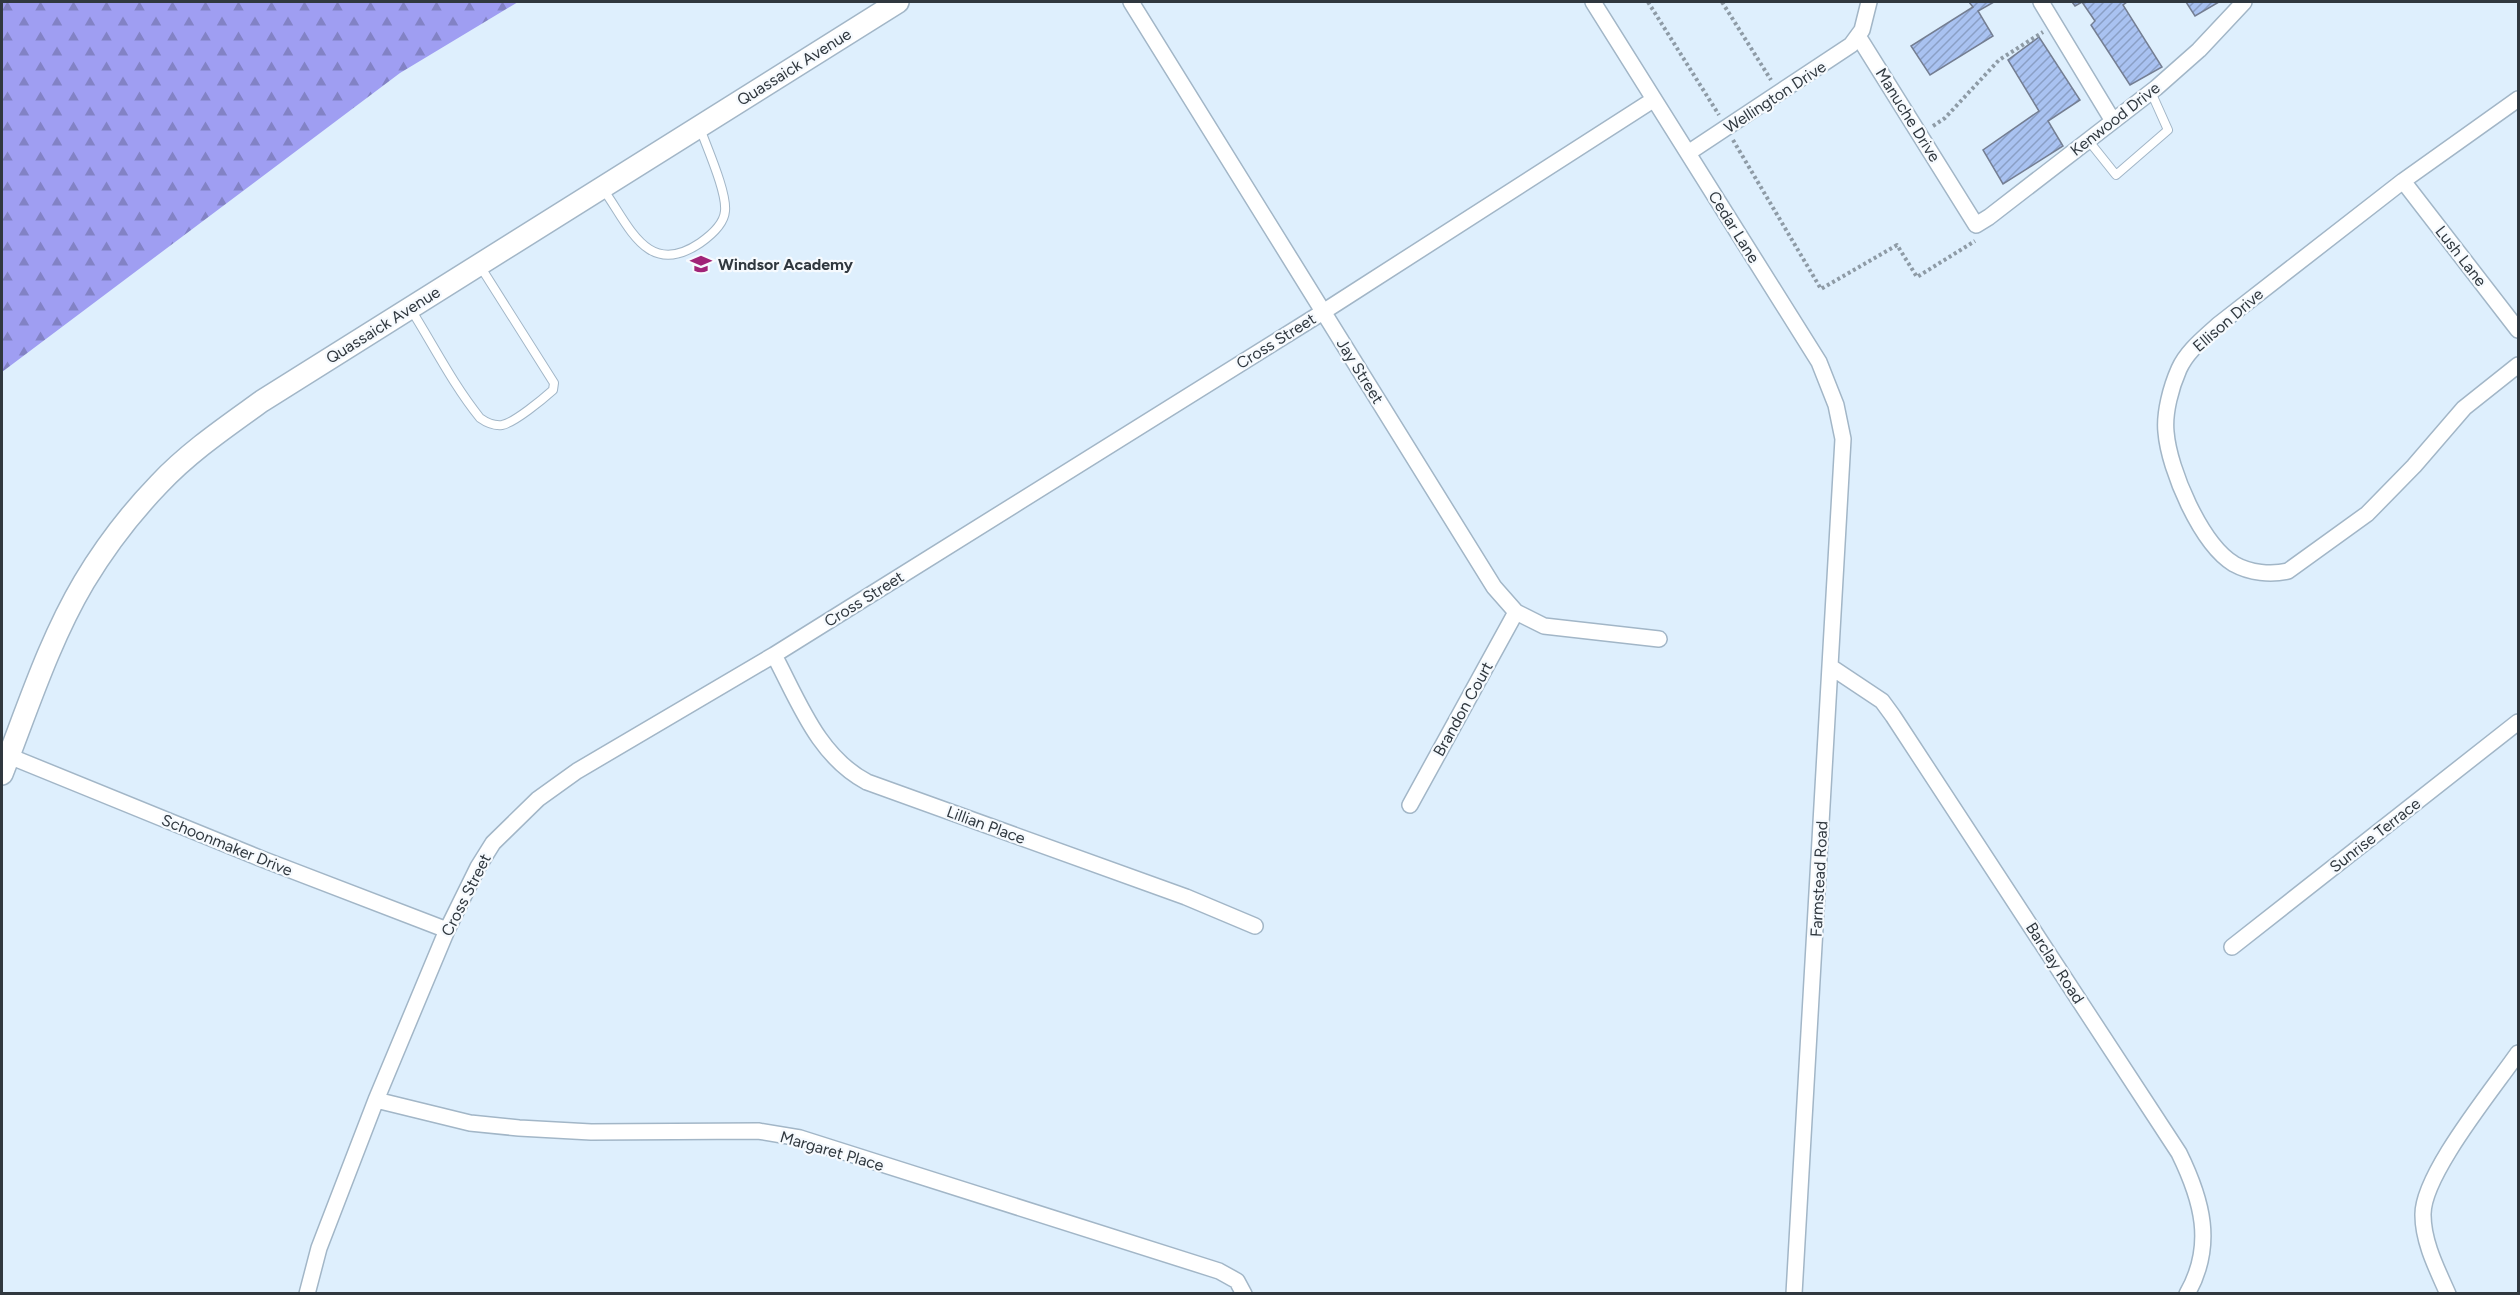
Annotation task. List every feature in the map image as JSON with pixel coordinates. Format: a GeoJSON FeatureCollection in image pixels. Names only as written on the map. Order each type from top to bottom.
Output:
{"type":"FeatureCollection","features":[{"type":"Feature","properties":{"kind":"main road","name":"Quassaick Avenue"},"geometry":{"type":"LineString","coordinates":[[5,765],[54,643],[84,582],[124,523],[160,483],[200,446],[262,401],[898,2]]}},
{"type":"Feature","properties":{"kind":"street","name":"Jay Street"},"geometry":{"type":"LineString","coordinates":[[1131,2],[1494,587],[1516,612],[1544,626],[1659,639]]}},
{"type":"Feature","properties":{"kind":"street","name":"Cedar Lane"},"geometry":{"type":"LineString","coordinates":[[1593,2],[1819,362],[1836,405],[1843,439],[1843,464]]}},
{"type":"Feature","properties":{"kind":"street"},"geometry":{"type":"LineString","coordinates":[[1858,36],[1869,2]]}},
{"type":"Feature","properties":{"kind":"street"},"geometry":{"type":"LineString","coordinates":[[2041,2],[2113,121]]}},
{"type":"Feature","properties":{"kind":"street","name":"Kenwood Drive"},"geometry":{"type":"LineString","coordinates":[[1976,232],[1989,217],[2151,92],[2199,50],[2244,2]]}},
{"type":"Feature","properties":{"kind":"street","name":"Wellington Drive"},"geometry":{"type":"LineString","coordinates":[[1688,153],[1833,59],[1851,45],[1858,36]]}},
{"type":"Feature","properties":{"kind":"street","name":"Manuche Drive"},"geometry":{"type":"LineString","coordinates":[[1858,36],[1920,134],[1976,232]]}},
{"type":"Feature","properties":{"kind":"street","name":"Ellison Drive"},"geometry":{"type":"LineString","coordinates":[[2518,99],[2403,181],[2218,325],[2191,351],[2179,368],[2169,405],[2166,429],[2168,448],[2182,490],[2196,517],[2220,553],[2236,565],[2257,572],[2276,574],[2288,571],[2367,514],[2414,466],[2464,408],[2518,365]]}},
{"type":"Feature","properties":{"kind":"street","name":"Cross Street"},"geometry":{"type":"LineString","coordinates":[[307,1293],[319,1248],[376,1101],[447,930],[478,867],[493,843],[538,799],[578,771],[774,654],[1323,312],[1653,100]]}},
{"type":"Feature","properties":{"kind":"street","name":"Lush Lane"},"geometry":{"type":"LineString","coordinates":[[2403,181],[2518,330]]}},
{"type":"Feature","properties":{"kind":"street","name":"Farmstead Road"},"geometry":{"type":"LineString","coordinates":[[1794,1293],[1843,464]]}},
{"type":"Feature","properties":{"kind":"street","name":"Brandon Court"},"geometry":{"type":"LineString","coordinates":[[1410,805],[1516,612]]}},
{"type":"Feature","properties":{"kind":"street","name":"Lillian Place"},"geometry":{"type":"LineString","coordinates":[[774,654],[820,740],[833,758],[849,772],[867,782],[1186,897],[1255,926]]}},
{"type":"Feature","properties":{"kind":"street","name":"Barclay Road"},"geometry":{"type":"LineString","coordinates":[[1831,667],[1882,701],[1893,716],[2178,1153],[2195,1185],[2202,1219],[2202,1254],[2187,1293]]}},
{"type":"Feature","properties":{"kind":"street","name":"Sunrise Terrace"},"geometry":{"type":"LineString","coordinates":[[2232,947],[2518,722]]}},
{"type":"Feature","properties":{"kind":"street","name":"Schoonmaker Drive"},"geometry":{"type":"LineString","coordinates":[[5,765],[447,930]]}},
{"type":"Feature","properties":{"kind":"street"},"geometry":{"type":"LineString","coordinates":[[2448,1293],[2426,1234],[2423,1213],[2427,1193],[2440,1165],[2518,1053]]}},
{"type":"Feature","properties":{"kind":"street","name":"Margaret Place"},"geometry":{"type":"LineString","coordinates":[[376,1101],[470,1123],[519,1128],[591,1132],[758,1131],[800,1138],[1219,1271],[1241,1287]]}},
{"type":"Feature","properties":{"kind":"lane"},"geometry":{"type":"LineString","coordinates":[[2088,140],[2116,175],[2169,130],[2151,92]]}},
{"type":"Feature","properties":{"kind":"lane"},"geometry":{"type":"LineString","coordinates":[[602,188],[638,240],[653,252],[664,256],[674,256],[699,244],[712,234],[725,211],[719,182],[700,126]]}},
{"type":"Feature","properties":{"kind":"lane"},"geometry":{"type":"LineString","coordinates":[[410,307],[439,355],[443,367],[473,410],[488,424],[504,425],[545,397],[553,390],[554,384],[479,265]]}},
{"type":"Feature","properties":{"kind":"path"},"geometry":{"type":"LineString","coordinates":[[1648,2],[1821,289],[1897,244],[1917,277],[1976,232]]}},
{"type":"Feature","properties":{"kind":"path"},"geometry":{"type":"LineString","coordinates":[[1722,2],[1780,93]]}},
{"type":"Feature","properties":{"kind":"path"},"geometry":{"type":"LineString","coordinates":[[1920,134],[1945,118],[1999,60],[2032,37],[2050,28]]}},
{"type":"Feature","properties":{"kind":"green space"},"geometry":{"type":"Polygon","coordinates":[[[2,2],[518,2],[400,73],[2,372],[2,2]]]}},
{"type":"Feature","properties":{"kind":"building"},"geometry":{"type":"Polygon","coordinates":[[[1969,2],[1994,2],[1978,11],[1993,36],[1930,75],[1911,46],[1973,7],[1969,2]]]}},
{"type":"Feature","properties":{"kind":"building"},"geometry":{"type":"Polygon","coordinates":[[[2082,2],[2127,2],[2123,5],[2162,67],[2130,85],[2091,25],[2095,21],[2082,2]]]}},
{"type":"Feature","properties":{"kind":"building"},"geometry":{"type":"Polygon","coordinates":[[[2186,2],[2219,2],[2195,16],[2186,2]]]}},
{"type":"Feature","properties":{"kind":"building"},"geometry":{"type":"Polygon","coordinates":[[[2039,37],[2080,100],[2048,121],[2063,146],[2003,184],[1983,150],[2039,111],[2008,60],[2039,37]]]}},
{"type":"Feature","properties":{"kind":"place","name":"Windsor Academy"},"geometry":{"type":"Point","coordinates":[701,264]}}]}
